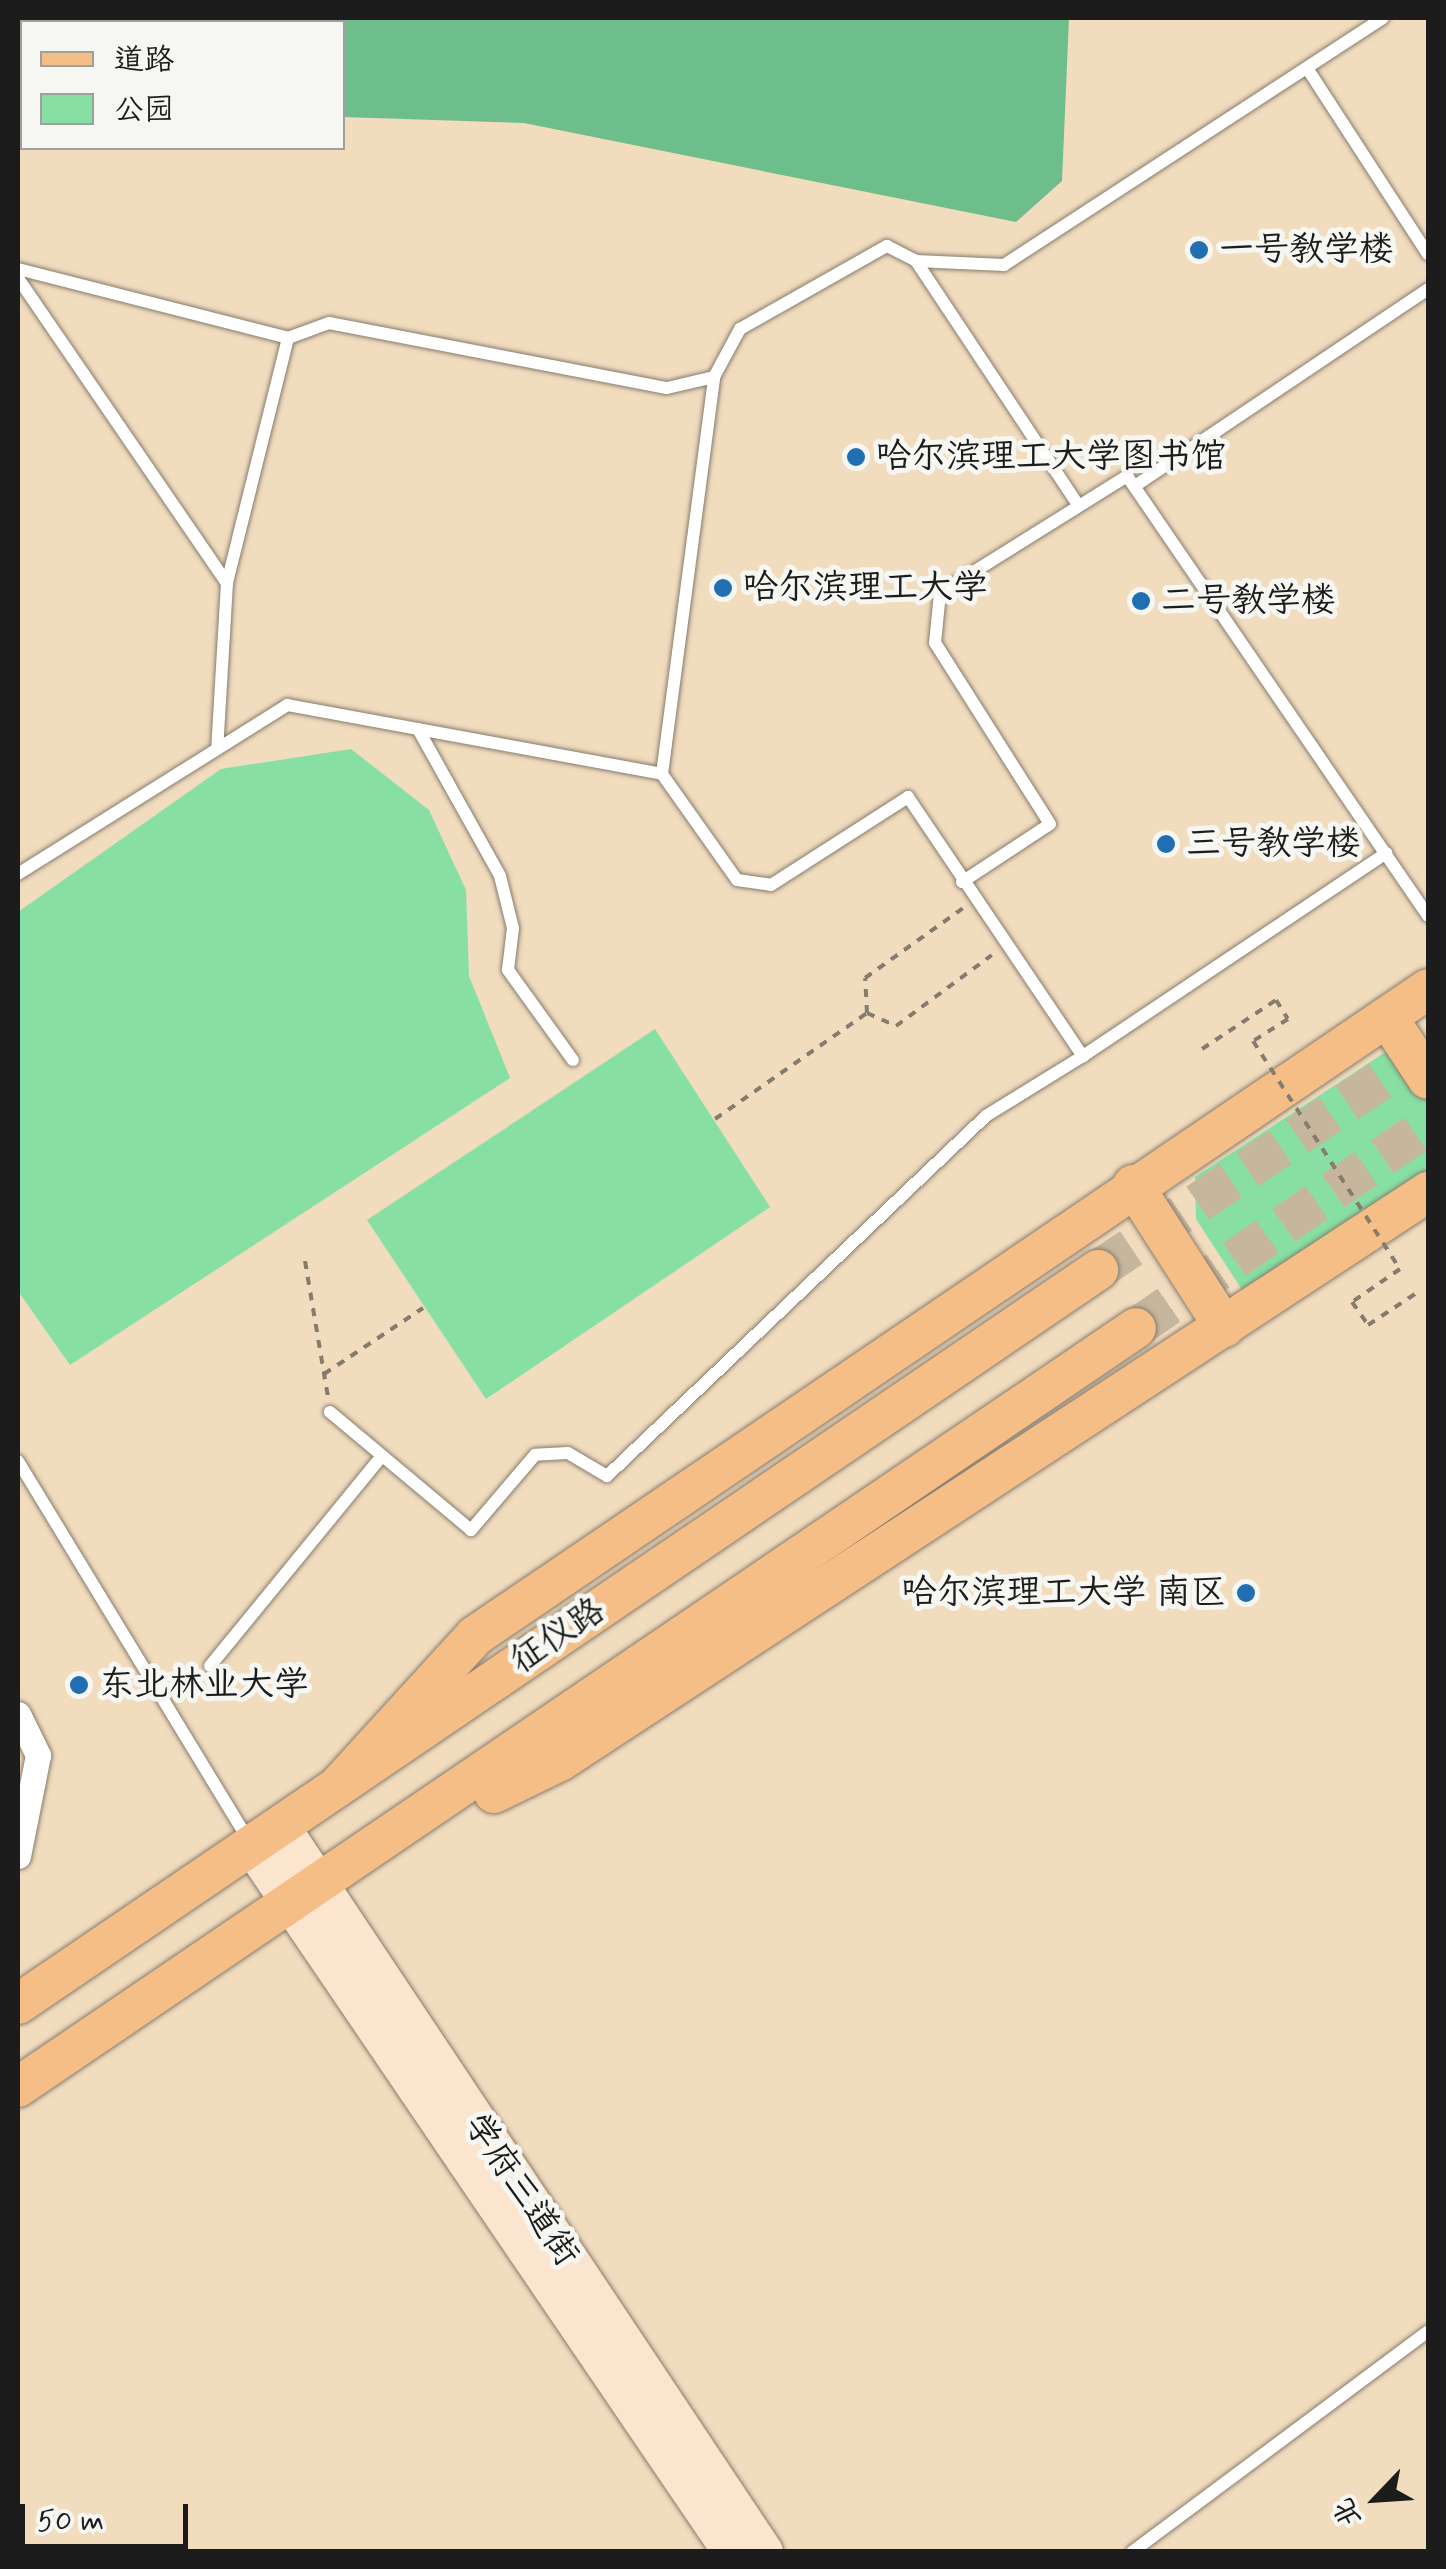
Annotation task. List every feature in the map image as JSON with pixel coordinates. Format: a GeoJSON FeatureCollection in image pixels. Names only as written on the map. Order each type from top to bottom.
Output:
{"type":"FeatureCollection","features":[{"type":"Feature","properties":{"kind":"main road"},"geometry":{"type":"LineString","coordinates":[[340,1784],[475,1636],[1133,1185],[1428,989]]}},
{"type":"Feature","properties":{"kind":"main road"},"geometry":{"type":"LineString","coordinates":[[1387,1016],[1428,1079]]}},
{"type":"Feature","properties":{"kind":"main road"},"geometry":{"type":"LineString","coordinates":[[1133,1185],[1224,1326]]}},
{"type":"Feature","properties":{"kind":"main road"},"geometry":{"type":"LineString","coordinates":[[382,1846],[560,1762],[1428,1192]]}},
{"type":"Feature","properties":{"kind":"main road","name":"征仪路"},"geometry":{"type":"LineString","coordinates":[[18,2004],[1098,1270]]}},
{"type":"Feature","properties":{"kind":"main road"},"geometry":{"type":"LineString","coordinates":[[18,2087],[382,1846],[1136,1328]]}},
{"type":"Feature","properties":{"kind":"main road","name":"学府三道街"},"geometry":{"type":"LineString","coordinates":[[266,1836],[732,2552]]}},
{"type":"Feature","properties":{"kind":"main road","name":"学府三道街"},"geometry":{"type":"LineString","coordinates":[[304,1895],[764,2552]]}},
{"type":"Feature","properties":{"kind":"street"},"geometry":{"type":"LineString","coordinates":[[18,1714],[38,1755],[18,1856]]}},
{"type":"Feature","properties":{"kind":"lane"},"geometry":{"type":"LineString","coordinates":[[1083,1056],[908,797],[770,885],[737,880],[662,774],[714,377],[740,328],[887,246],[916,261],[1004,266],[1383,18]]}},
{"type":"Feature","properties":{"kind":"lane"},"geometry":{"type":"LineString","coordinates":[[1307,68],[1428,254]]}},
{"type":"Feature","properties":{"kind":"lane"},"geometry":{"type":"LineString","coordinates":[[916,261],[1078,505]]}},
{"type":"Feature","properties":{"kind":"lane"},"geometry":{"type":"LineString","coordinates":[[18,269],[288,338],[329,323],[667,388],[714,377]]}},
{"type":"Feature","properties":{"kind":"lane"},"geometry":{"type":"LineString","coordinates":[[18,278],[227,583]]}},
{"type":"Feature","properties":{"kind":"lane"},"geometry":{"type":"LineString","coordinates":[[1136,486],[1428,289]]}},
{"type":"Feature","properties":{"kind":"lane"},"geometry":{"type":"LineString","coordinates":[[216,749],[227,583],[288,338]]}},
{"type":"Feature","properties":{"kind":"lane"},"geometry":{"type":"LineString","coordinates":[[962,882],[1050,824],[934,642],[940,593],[1127,476],[1428,916]]}},
{"type":"Feature","properties":{"kind":"lane"},"geometry":{"type":"LineString","coordinates":[[18,874],[287,705],[662,774]]}},
{"type":"Feature","properties":{"kind":"lane"},"geometry":{"type":"LineString","coordinates":[[418,729],[500,876],[513,928],[508,970],[572,1060]]}},
{"type":"Feature","properties":{"kind":"lane"},"geometry":{"type":"LineString","coordinates":[[330,1412],[472,1530],[535,1454],[568,1453],[607,1476],[986,1116],[1083,1056],[1386,853]]}},
{"type":"Feature","properties":{"kind":"lane"},"geometry":{"type":"LineString","coordinates":[[210,1666],[382,1456]]}},
{"type":"Feature","properties":{"kind":"lane"},"geometry":{"type":"LineString","coordinates":[[18,1461],[266,1836]]}},
{"type":"Feature","properties":{"kind":"lane"},"geometry":{"type":"LineString","coordinates":[[1132,2552],[1428,2332]]}},
{"type":"Feature","properties":{"kind":"path"},"geometry":{"type":"LineString","coordinates":[[867,1013],[865,978],[975,900]]}},
{"type":"Feature","properties":{"kind":"path"},"geometry":{"type":"LineString","coordinates":[[867,1013],[896,1026],[1006,945]]}},
{"type":"Feature","properties":{"kind":"path"},"geometry":{"type":"LineString","coordinates":[[1202,1049],[1276,1000],[1288,1019],[1253,1041],[1400,1268],[1352,1302],[1368,1325],[1421,1290]]}},
{"type":"Feature","properties":{"kind":"path"},"geometry":{"type":"LineString","coordinates":[[715,1119],[867,1013]]}},
{"type":"Feature","properties":{"kind":"path"},"geometry":{"type":"LineString","coordinates":[[305,1261],[330,1412]]}},
{"type":"Feature","properties":{"kind":"path"},"geometry":{"type":"LineString","coordinates":[[324,1374],[423,1308]]}},
{"type":"Feature","properties":{"kind":"green space"},"geometry":{"type":"Polygon","coordinates":[[[18,18],[1069,18],[1062,181],[1016,222],[524,123],[345,117],[345,20],[20,20],[18,112],[18,18]]]}},
{"type":"Feature","properties":{"kind":"green space"},"geometry":{"type":"Polygon","coordinates":[[[351,749],[429,810],[466,890],[469,976],[510,1078],[70,1365],[18,1291],[18,912],[221,769],[351,749]]]}},
{"type":"Feature","properties":{"kind":"green space"},"geometry":{"type":"Polygon","coordinates":[[[655,1029],[770,1207],[486,1399],[367,1220],[655,1029]]]}},
{"type":"Feature","properties":{"kind":"green space"},"geometry":{"type":"Polygon","coordinates":[[[1393,1047],[1428,1103],[1428,1176],[1246,1296],[1196,1219],[1195,1177],[1393,1047]]]}},
{"type":"Feature","properties":{"kind":"tunnel"},"geometry":{"type":"LineString","coordinates":[[1098,1270],[1428,1048]]}},
{"type":"Feature","properties":{"kind":"tunnel"},"geometry":{"type":"LineString","coordinates":[[1136,1328],[1428,1125]]}},
{"type":"Feature","properties":{"kind":"place","name":"一号教学楼"},"geometry":{"type":"Point","coordinates":[1199,250]}},
{"type":"Feature","properties":{"kind":"place","name":"哈尔滨理工大学图书馆"},"geometry":{"type":"Point","coordinates":[856,457]}},
{"type":"Feature","properties":{"kind":"place","name":"哈尔滨理工大学"},"geometry":{"type":"Point","coordinates":[723,588]}},
{"type":"Feature","properties":{"kind":"place","name":"二号教学楼"},"geometry":{"type":"Point","coordinates":[1141,601]}},
{"type":"Feature","properties":{"kind":"place","name":"三号教学楼"},"geometry":{"type":"Point","coordinates":[1166,844]}},
{"type":"Feature","properties":{"kind":"place","name":"哈尔滨理工大学 南区"},"geometry":{"type":"Point","coordinates":[1246,1593]}},
{"type":"Feature","properties":{"kind":"place","name":"东北林业大学"},"geometry":{"type":"Point","coordinates":[79,1685]}}]}
